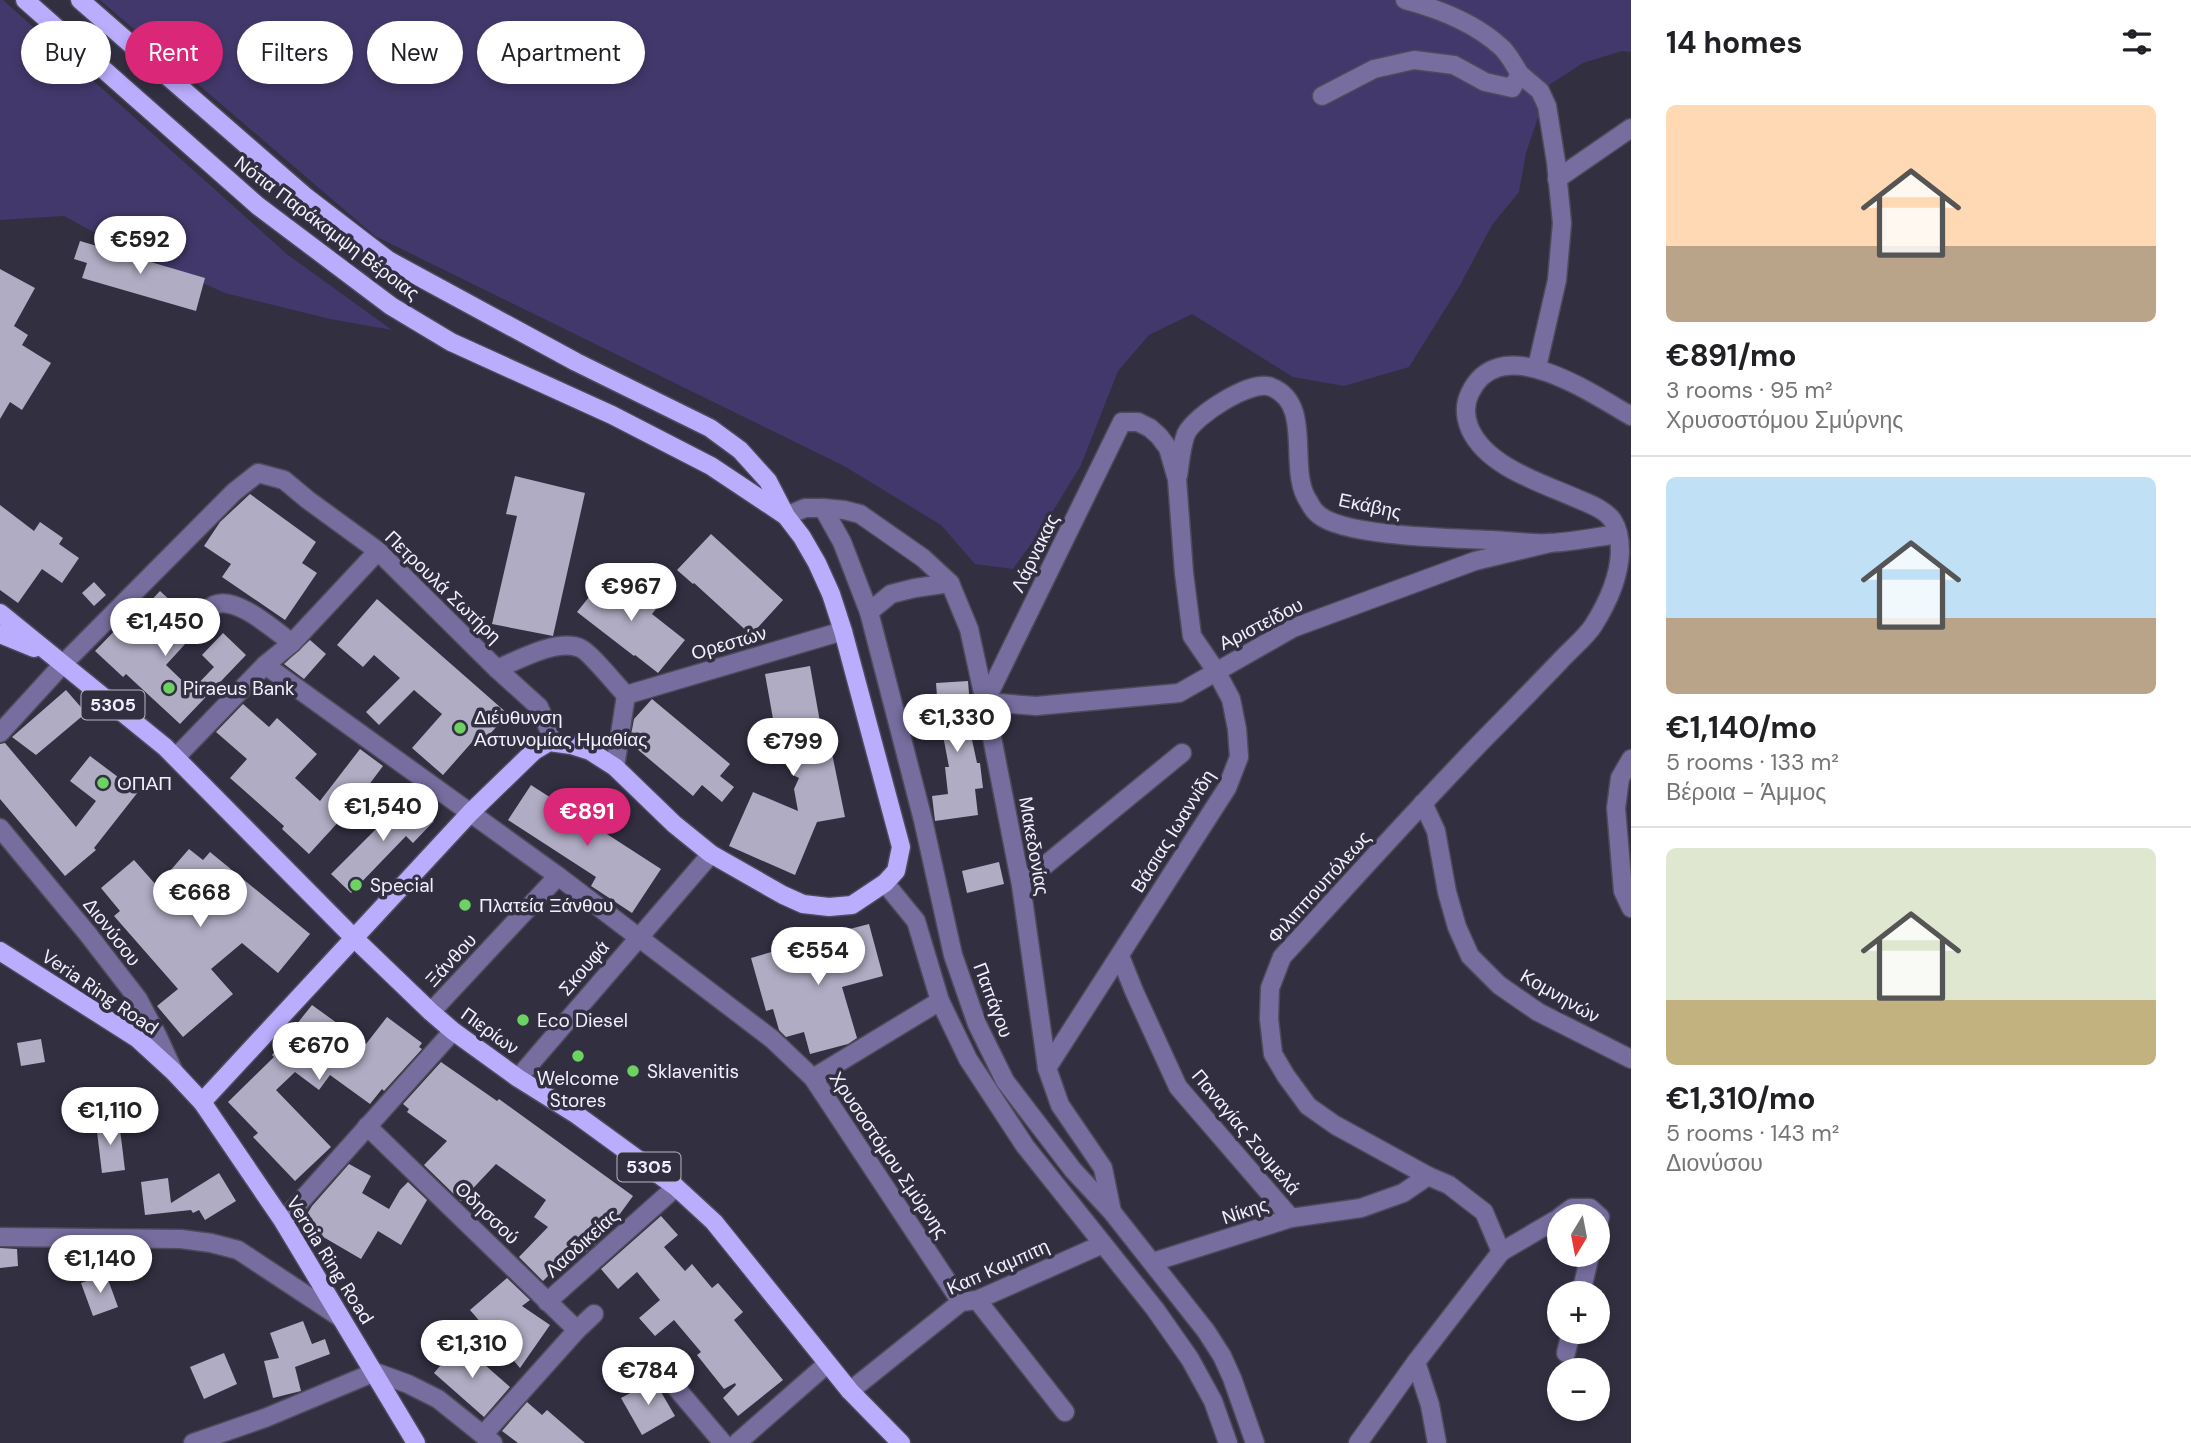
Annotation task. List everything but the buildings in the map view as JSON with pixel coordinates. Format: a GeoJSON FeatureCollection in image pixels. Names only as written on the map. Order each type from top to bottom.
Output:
{"type":"FeatureCollection","features":[{"type":"Feature","properties":{"kind":"main road","name":"Νότια Παράκαμψη Βέροιας"},"geometry":{"type":"LineString","coordinates":[[25,0],[258,206],[391,306],[451,342],[612,415],[710,466],[786,516]]}},
{"type":"Feature","properties":{"kind":"main road","name":"Νότια Παράκαμψη Βέροιας"},"geometry":{"type":"LineString","coordinates":[[80,0],[306,197],[388,260],[576,362],[709,428],[740,450],[768,481],[786,516],[817,563],[844,631],[901,847],[896,871],[885,883]]}},
{"type":"Feature","properties":{"kind":"main road","name":"Πιερίων"},"geometry":{"type":"LineString","coordinates":[[0,613],[176,757],[354,938],[453,1031],[518,1078],[577,1115],[676,1187],[714,1222],[850,1391],[901,1443]]}},
{"type":"Feature","properties":{"kind":"main road","name":"Πιερίων"},"geometry":{"type":"LineString","coordinates":[[0,634],[57,659]]}},
{"type":"Feature","properties":{"kind":"main road"},"geometry":{"type":"LineString","coordinates":[[202,1102],[470,813],[534,751],[550,742],[590,751],[615,767],[674,824],[711,855],[803,904],[842,907],[852,905],[885,883]]}},
{"type":"Feature","properties":{"kind":"main road","name":"Veria Ring Road"},"geometry":{"type":"LineString","coordinates":[[0,951],[138,1039],[202,1102]]}},
{"type":"Feature","properties":{"kind":"main road","name":"Verοia Ring Road"},"geometry":{"type":"LineString","coordinates":[[202,1102],[283,1221],[416,1443]]}},
{"type":"Feature","properties":{"kind":"street"},"geometry":{"type":"LineString","coordinates":[[1405,0],[1476,28],[1503,48],[1520,74],[1540,91],[1547,106],[1562,223],[1557,280],[1537,368]]}},
{"type":"Feature","properties":{"kind":"street"},"geometry":{"type":"LineString","coordinates":[[1322,96],[1374,69],[1413,60],[1454,65],[1485,82],[1512,88],[1520,74]]}},
{"type":"Feature","properties":{"kind":"street"},"geometry":{"type":"LineString","coordinates":[[1558,179],[1631,128]]}},
{"type":"Feature","properties":{"kind":"street"},"geometry":{"type":"LineString","coordinates":[[1618,534],[1613,521],[1601,511],[1505,466],[1486,452],[1473,436],[1466,420],[1466,407],[1468,396],[1477,380],[1504,366],[1537,368],[1570,381],[1631,416]]}},
{"type":"Feature","properties":{"kind":"street","name":"Εκάβης"},"geometry":{"type":"LineString","coordinates":[[1177,478],[1187,433],[1198,420],[1245,389],[1271,387],[1287,399],[1296,411],[1301,479],[1307,500],[1320,516],[1373,532],[1550,543],[1618,534]]}},
{"type":"Feature","properties":{"kind":"street","name":"Βάσιας Ιωαννίδη"},"geometry":{"type":"LineString","coordinates":[[1047,1068],[1227,788],[1240,757],[1231,699],[1192,636],[1177,478],[1168,449],[1150,428],[1138,422],[1122,422]]}},
{"type":"Feature","properties":{"kind":"street","name":"Λάρνακας"},"geometry":{"type":"LineString","coordinates":[[985,702],[1122,422]]}},
{"type":"Feature","properties":{"kind":"street","name":"Πετρουλά Σωτήρη"},"geometry":{"type":"LineString","coordinates":[[57,659],[234,492],[258,473],[284,480],[378,551],[539,707],[549,730],[550,742]]}},
{"type":"Feature","properties":{"kind":"street","name":"Μακεδονίας"},"geometry":{"type":"LineString","coordinates":[[786,516],[805,508],[844,510],[860,514],[923,558],[950,583],[969,629],[985,702],[1021,886],[1047,1068],[1060,1105],[1103,1168],[1112,1212]]}},
{"type":"Feature","properties":{"kind":"street","name":"Παπάγου"},"geometry":{"type":"LineString","coordinates":[[823,508],[842,542],[869,612],[923,820],[953,955],[977,1024],[1005,1081],[1073,1170],[1112,1212],[1206,1331],[1232,1378],[1255,1443]]}},
{"type":"Feature","properties":{"kind":"street","name":"Φιλιππουπόλεως"},"geometry":{"type":"LineString","coordinates":[[1502,1252],[1484,1212],[1449,1185],[1335,1125],[1308,1106],[1273,1054],[1269,1019],[1270,988],[1282,957],[1423,803],[1591,628],[1615,581],[1620,553],[1618,534]]}},
{"type":"Feature","properties":{"kind":"street","name":"Αριστείδου"},"geometry":{"type":"LineString","coordinates":[[985,702],[1036,706],[1179,693],[1293,628],[1475,561],[1550,543]]}},
{"type":"Feature","properties":{"kind":"street"},"geometry":{"type":"LineString","coordinates":[[176,757],[265,665],[292,643],[378,551]]}},
{"type":"Feature","properties":{"kind":"street"},"geometry":{"type":"LineString","coordinates":[[869,612],[891,594],[950,583]]}},
{"type":"Feature","properties":{"kind":"street"},"geometry":{"type":"LineString","coordinates":[[196,618],[215,604],[228,602],[239,606],[292,643]]}},
{"type":"Feature","properties":{"kind":"street","name":"Ορεστών"},"geometry":{"type":"LineString","coordinates":[[626,695],[844,631]]}},
{"type":"Feature","properties":{"kind":"street"},"geometry":{"type":"LineString","coordinates":[[497,669],[544,649],[564,646],[581,648],[626,695],[615,767]]}},
{"type":"Feature","properties":{"kind":"street"},"geometry":{"type":"LineString","coordinates":[[0,733],[57,659]]}},
{"type":"Feature","properties":{"kind":"street","name":"Χρυσοστόμου Σμύρνης"},"geometry":{"type":"LineString","coordinates":[[265,665],[558,876],[772,1039],[813,1078],[969,1301],[1065,1412]]}},
{"type":"Feature","properties":{"kind":"street"},"geometry":{"type":"LineString","coordinates":[[1021,886],[1182,753]]}},
{"type":"Feature","properties":{"kind":"street"},"geometry":{"type":"LineString","coordinates":[[1631,759],[1620,778],[1616,808],[1623,891],[1631,908]]}},
{"type":"Feature","properties":{"kind":"street","name":"Κομνηνών"},"geometry":{"type":"LineString","coordinates":[[1423,803],[1436,831],[1447,892],[1457,927],[1470,956],[1499,985],[1538,1012],[1631,1059]]}},
{"type":"Feature","properties":{"kind":"street","name":"Διονύσου"},"geometry":{"type":"LineString","coordinates":[[0,828],[138,999],[174,1072]]}},
{"type":"Feature","properties":{"kind":"street","name":"Σκουφά"},"geometry":{"type":"LineString","coordinates":[[518,1078],[711,855]]}},
{"type":"Feature","properties":{"kind":"street","name":"Ξάνθου"},"geometry":{"type":"LineString","coordinates":[[431,1012],[558,876]]}},
{"type":"Feature","properties":{"kind":"street"},"geometry":{"type":"LineString","coordinates":[[885,883],[916,921],[940,1002],[968,1059],[1025,1146],[1155,1309],[1190,1359],[1213,1401],[1224,1441]]}},
{"type":"Feature","properties":{"kind":"street","name":"Παναγίας Σουμελά"},"geometry":{"type":"LineString","coordinates":[[1120,956],[1178,1087],[1291,1218]]}},
{"type":"Feature","properties":{"kind":"street"},"geometry":{"type":"LineString","coordinates":[[813,1078],[940,1002]]}},
{"type":"Feature","properties":{"kind":"street"},"geometry":{"type":"LineString","coordinates":[[283,1221],[453,1031]]}},
{"type":"Feature","properties":{"kind":"street","name":"Οδησσού"},"geometry":{"type":"LineString","coordinates":[[368,1126],[577,1330]]}},
{"type":"Feature","properties":{"kind":"street","name":"Νίκης"},"geometry":{"type":"LineString","coordinates":[[1153,1262],[1291,1218],[1361,1208],[1403,1194],[1428,1176]]}},
{"type":"Feature","properties":{"kind":"street","name":"Λαοδικείας"},"geometry":{"type":"LineString","coordinates":[[547,1302],[676,1187]]}},
{"type":"Feature","properties":{"kind":"street"},"geometry":{"type":"LineString","coordinates":[[1358,1443],[1416,1362],[1502,1252],[1547,1225]]}},
{"type":"Feature","properties":{"kind":"street"},"geometry":{"type":"LineString","coordinates":[[0,1237],[181,1239],[211,1243],[238,1250],[341,1318]]}},
{"type":"Feature","properties":{"kind":"street","name":"Καπ Καμπιτη"},"geometry":{"type":"LineString","coordinates":[[850,1391],[969,1301],[1103,1244]]}},
{"type":"Feature","properties":{"kind":"street"},"geometry":{"type":"LineString","coordinates":[[193,1443],[265,1418],[375,1372],[438,1399],[488,1439],[577,1330],[594,1314]]}},
{"type":"Feature","properties":{"kind":"street"},"geometry":{"type":"LineString","coordinates":[[1566,1353],[1569,1344]]}},
{"type":"Feature","properties":{"kind":"street"},"geometry":{"type":"LineString","coordinates":[[1416,1362],[1430,1405],[1437,1443]]}},
{"type":"Feature","properties":{"kind":"street"},"geometry":{"type":"LineString","coordinates":[[737,1443],[828,1364]]}},
{"type":"Feature","properties":{"kind":"street"},"geometry":{"type":"LineString","coordinates":[[667,1377],[723,1443]]}},
{"type":"Feature","properties":{"kind":"shaded area"},"geometry":{"type":"Polygon","coordinates":[[[0,0],[3,0],[26,21],[21,21],[21,84],[97,84],[288,255],[392,330],[330,319],[225,293],[110,241],[64,216],[0,220],[0,0]]]}},
{"type":"Feature","properties":{"kind":"shaded area"},"geometry":{"type":"Polygon","coordinates":[[[100,0],[1631,0],[1631,52],[1622,51],[1583,63],[1549,85],[1526,153],[1519,192],[1492,225],[1459,287],[1409,367],[1344,386],[1293,377],[1192,314],[1149,335],[1118,371],[1081,465],[1042,529],[1013,569],[975,564],[941,525],[844,466],[375,236],[198,84],[223,84],[223,21],[125,21],[100,0]]]}},
{"type":"Feature","properties":{"kind":"place","name":"Piraeus Bank"},"geometry":{"type":"Point","coordinates":[169,688]}},
{"type":"Feature","properties":{"kind":"place","name":"Διέυθυνση Αστυνομίας Ημαθίας"},"geometry":{"type":"Point","coordinates":[460,728]}},
{"type":"Feature","properties":{"kind":"place","name":"ΟΠΑΠ"},"geometry":{"type":"Point","coordinates":[103,783]}},
{"type":"Feature","properties":{"kind":"place","name":"Special"},"geometry":{"type":"Point","coordinates":[356,885]}},
{"type":"Feature","properties":{"kind":"place","name":"Πλατεία Ξάνθου"},"geometry":{"type":"Point","coordinates":[465,905]}},
{"type":"Feature","properties":{"kind":"place","name":"Eco Diesel"},"geometry":{"type":"Point","coordinates":[523,1020]}},
{"type":"Feature","properties":{"kind":"place","name":"Welcome Stores"},"geometry":{"type":"Point","coordinates":[578,1056]}},
{"type":"Feature","properties":{"kind":"place","name":"Sklavenitis"},"geometry":{"type":"Point","coordinates":[633,1071]}}]}
